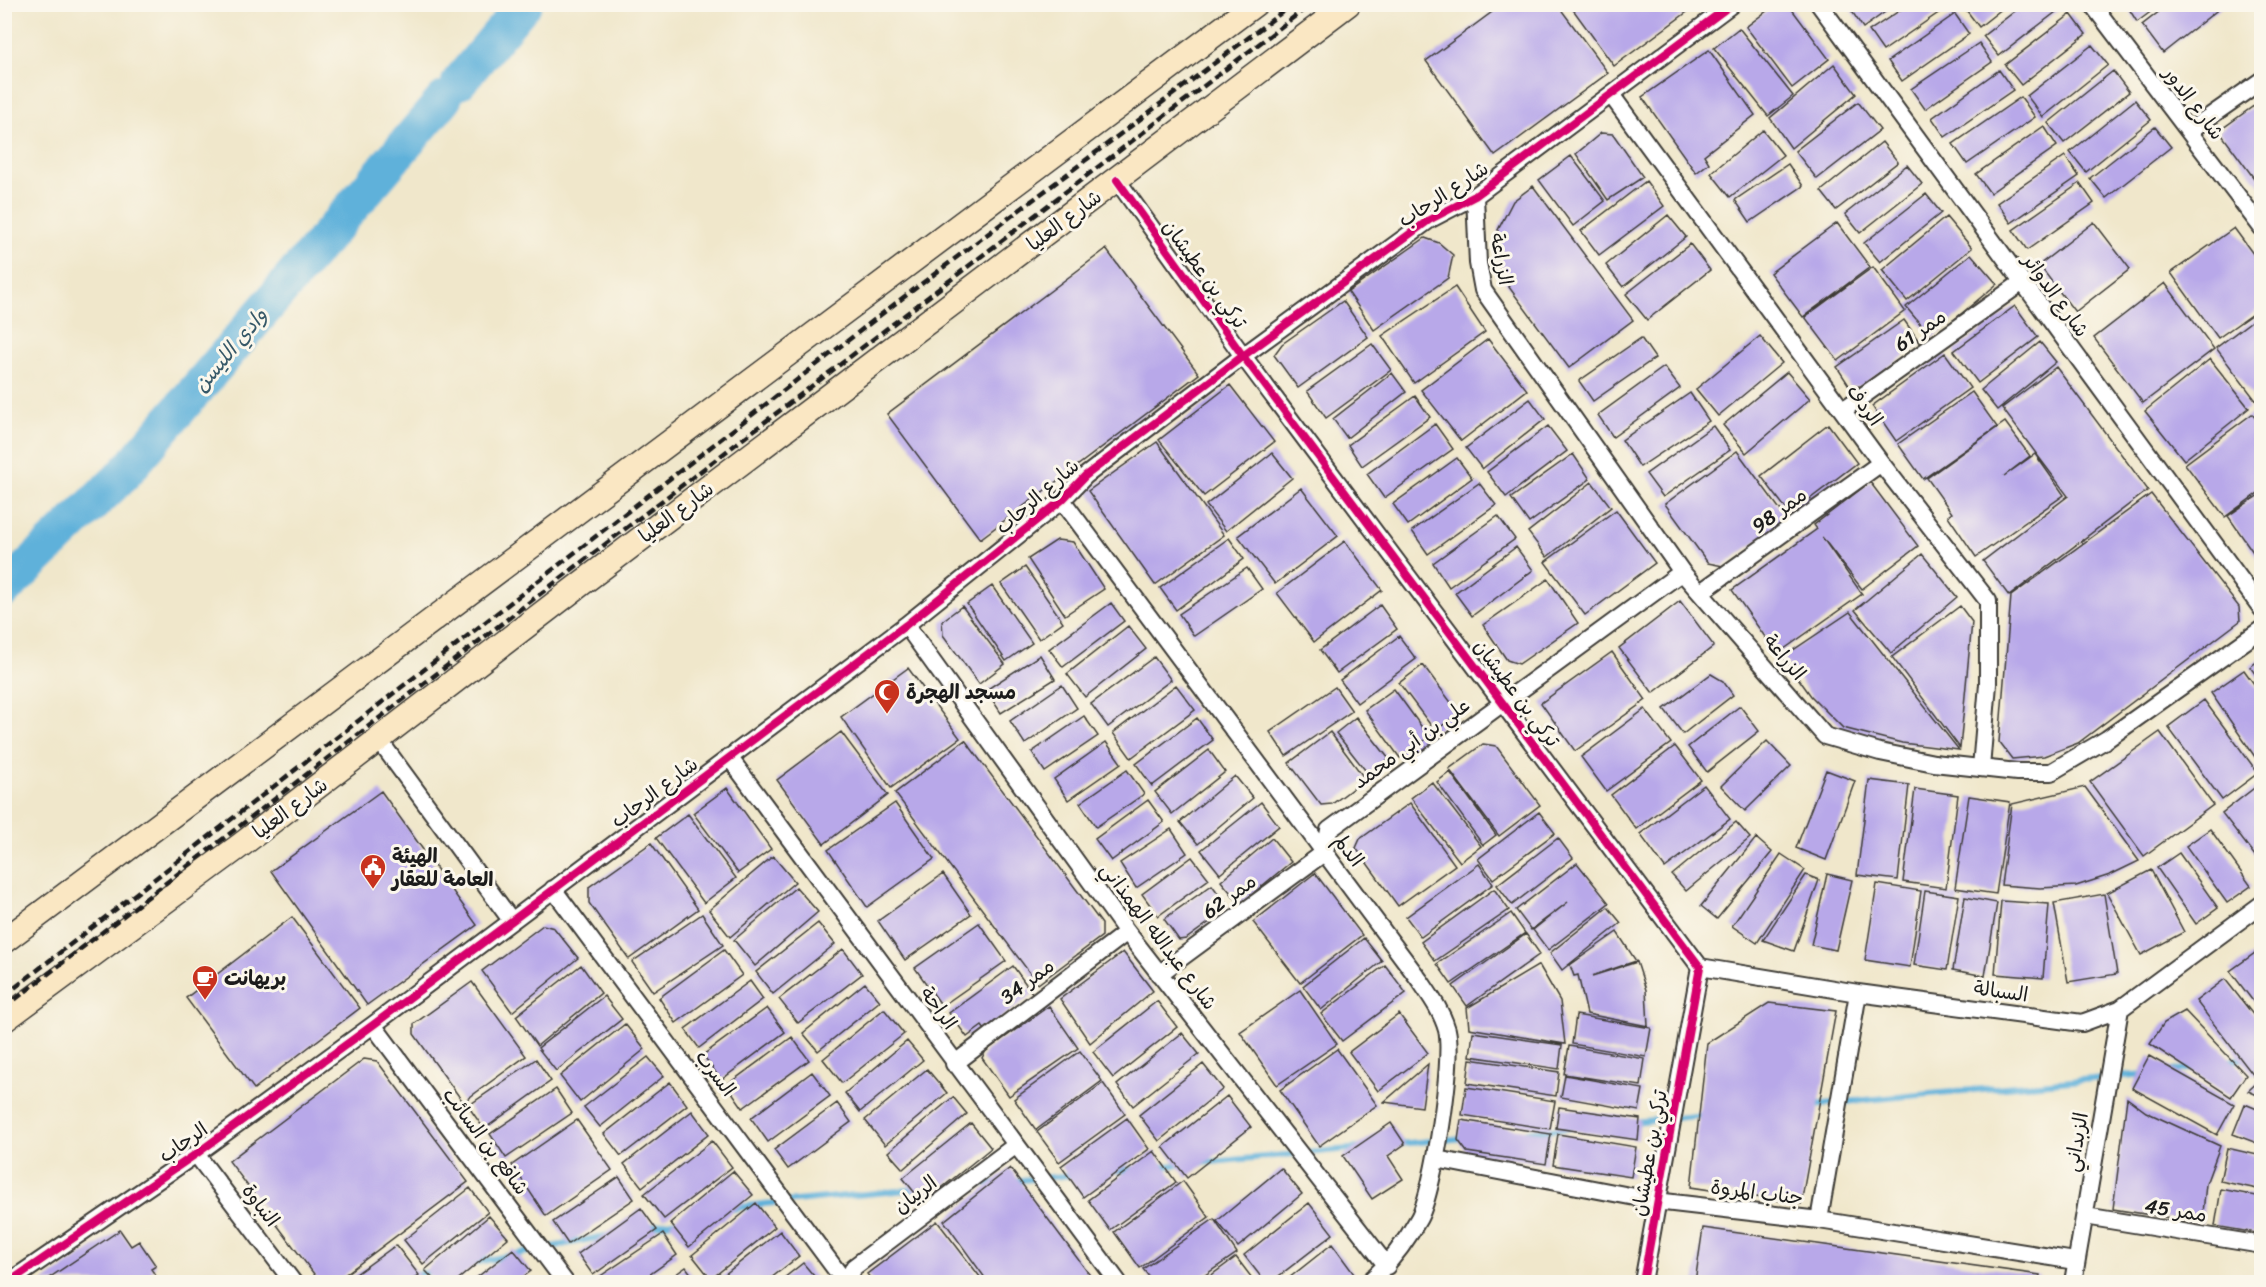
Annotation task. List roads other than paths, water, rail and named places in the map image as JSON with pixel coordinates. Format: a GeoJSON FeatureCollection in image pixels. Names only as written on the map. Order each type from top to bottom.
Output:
{"type":"FeatureCollection","features":[{"type":"Feature","properties":{"kind":"main road"},"geometry":{"type":"LineString","coordinates":[[4,941],[1255,4]]}},
{"type":"Feature","properties":{"kind":"main road","name":"شارع العليا"},"geometry":{"type":"LineString","coordinates":[[4,1020],[380,740],[582,583],[1348,4]]}},
{"type":"Feature","properties":{"kind":"street","name":"شارع الرحاب"},"geometry":{"type":"LineString","coordinates":[[374,1025],[906,625],[1062,500],[1085,476],[1243,356],[1429,220],[1475,196],[1612,96],[1732,4]]}},
{"type":"Feature","properties":{"kind":"street","name":"شارع الدوائر"},"geometry":{"type":"LineString","coordinates":[[1819,4],[2262,609]]}},
{"type":"Feature","properties":{"kind":"street","name":"شارع الدور"},"geometry":{"type":"LineString","coordinates":[[2092,4],[2262,228]]}},
{"type":"Feature","properties":{"kind":"street"},"geometry":{"type":"LineString","coordinates":[[2189,130],[2262,80]]}},
{"type":"Feature","properties":{"kind":"street","name":"الردف"},"geometry":{"type":"LineString","coordinates":[[1612,96],[1881,463],[1988,601],[1988,684],[1981,768]]}},
{"type":"Feature","properties":{"kind":"street","name":"تركي بن عطيشان"},"geometry":{"type":"LineString","coordinates":[[1117,180],[1243,356],[1700,968],[1643,1282]]}},
{"type":"Feature","properties":{"kind":"street","name":"الزراعة"},"geometry":{"type":"LineString","coordinates":[[1475,196],[1478,263],[1483,290],[1682,572],[1825,736],[1902,757],[1981,768],[2051,772],[2107,738],[2262,629]]}},
{"type":"Feature","properties":{"kind":"street","name":"ممر 61"},"geometry":{"type":"LineString","coordinates":[[1843,411],[2022,283]]}},
{"type":"Feature","properties":{"kind":"street","name":"ممر 98"},"geometry":{"type":"LineString","coordinates":[[1701,592],[1881,463]]}},
{"type":"Feature","properties":{"kind":"street","name":"الدلم"},"geometry":{"type":"LineString","coordinates":[[1062,500],[1443,1016],[1450,1052],[1436,1159],[1420,1216],[1387,1266],[1369,1282]]}},
{"type":"Feature","properties":{"kind":"street","name":"علي بن أبي محمد"},"geometry":{"type":"LineString","coordinates":[[1324,852],[1329,830],[1682,572]]}},
{"type":"Feature","properties":{"kind":"street","name":"شارع عبدالله الهمذاني"},"geometry":{"type":"LineString","coordinates":[[906,625],[1127,932],[1387,1266]]}},
{"type":"Feature","properties":{"kind":"street"},"geometry":{"type":"LineString","coordinates":[[380,740],[511,920]]}},
{"type":"Feature","properties":{"kind":"street","name":"الراحة"},"geometry":{"type":"LineString","coordinates":[[729,757],[954,1064],[1118,1282]]}},
{"type":"Feature","properties":{"kind":"street","name":"ممر 62"},"geometry":{"type":"LineString","coordinates":[[1159,974],[1324,852]]}},
{"type":"Feature","properties":{"kind":"street","name":"السرب"},"geometry":{"type":"LineString","coordinates":[[553,889],[846,1282]]}},
{"type":"Feature","properties":{"kind":"street","name":"السبالة"},"geometry":{"type":"LineString","coordinates":[[1700,968],[1858,993],[2082,1023],[2120,1009],[2262,904]]}},
{"type":"Feature","properties":{"kind":"street","name":"ممر 34"},"geometry":{"type":"LineString","coordinates":[[954,1064],[1127,932]]}},
{"type":"Feature","properties":{"kind":"street"},"geometry":{"type":"LineString","coordinates":[[1819,1220],[1858,993]]}},
{"type":"Feature","properties":{"kind":"street","name":"الزبداني"},"geometry":{"type":"LineString","coordinates":[[2073,1282],[2120,1009]]}},
{"type":"Feature","properties":{"kind":"street","name":"الرحاب"},"geometry":{"type":"LineString","coordinates":[[9,1282],[196,1154],[374,1025]]}},
{"type":"Feature","properties":{"kind":"street","name":"شافع بن السائب"},"geometry":{"type":"LineString","coordinates":[[374,1025],[565,1282]]}},
{"type":"Feature","properties":{"kind":"street","name":"الربيان"},"geometry":{"type":"LineString","coordinates":[[846,1282],[854,1267],[1016,1145]]}},
{"type":"Feature","properties":{"kind":"street","name":"النباوة"},"geometry":{"type":"LineString","coordinates":[[196,1154],[293,1282]]}},
{"type":"Feature","properties":{"kind":"street","name":"جناب المروة"},"geometry":{"type":"LineString","coordinates":[[1436,1159],[1656,1201],[1819,1220],[2075,1261]]}},
{"type":"Feature","properties":{"kind":"street","name":"ممر 45"},"geometry":{"type":"LineString","coordinates":[[2085,1216],[2262,1245]]}},
{"type":"Feature","properties":{"kind":"waterway","name":"وادي الليسن"},"geometry":{"type":"LineString","coordinates":[[459,82],[524,4]]}},
{"type":"Feature","properties":{"kind":"waterway","name":"وادي الليسن"},"geometry":{"type":"LineString","coordinates":[[4,590],[125,473],[444,99]]}},
{"type":"Feature","properties":{"kind":"waterway"},"geometry":{"type":"LineString","coordinates":[[2224,1062],[2246,1058]]}},
{"type":"Feature","properties":{"kind":"waterway"},"geometry":{"type":"LineString","coordinates":[[2168,1072],[2193,1068]]}},
{"type":"Feature","properties":{"kind":"waterway"},"geometry":{"type":"LineString","coordinates":[[1812,1105],[2146,1074]]}},
{"type":"Feature","properties":{"kind":"waterway"},"geometry":{"type":"LineString","coordinates":[[1633,1122],[1706,1115]]}},
{"type":"Feature","properties":{"kind":"waterway"},"geometry":{"type":"LineString","coordinates":[[1528,1132],[1569,1128]]}},
{"type":"Feature","properties":{"kind":"waterway"},"geometry":{"type":"LineString","coordinates":[[1397,1144],[1465,1138]]}},
{"type":"Feature","properties":{"kind":"waterway"},"geometry":{"type":"LineString","coordinates":[[1200,1163],[1360,1148]]}},
{"type":"Feature","properties":{"kind":"waterway"},"geometry":{"type":"LineString","coordinates":[[1158,1167],[1184,1164]]}},
{"type":"Feature","properties":{"kind":"waterway"},"geometry":{"type":"LineString","coordinates":[[1113,1171],[1136,1169]]}},
{"type":"Feature","properties":{"kind":"waterway"},"geometry":{"type":"LineString","coordinates":[[1012,1181],[1073,1175]]}},
{"type":"Feature","properties":{"kind":"waterway"},"geometry":{"type":"LineString","coordinates":[[973,1184],[999,1182]]}},
{"type":"Feature","properties":{"kind":"waterway"},"geometry":{"type":"LineString","coordinates":[[728,1210],[754,1205],[918,1189]]}},
{"type":"Feature","properties":{"kind":"waterway"},"geometry":{"type":"LineString","coordinates":[[646,1227],[677,1221]]}},
{"type":"Feature","properties":{"kind":"waterway"},"geometry":{"type":"LineString","coordinates":[[473,1263],[610,1235]]}},
{"type":"Feature","properties":{"kind":"waterway"},"geometry":{"type":"LineString","coordinates":[[411,1276],[434,1271]]}},
{"type":"Feature","properties":{"kind":"railway"},"geometry":{"type":"LineString","coordinates":[[4,996],[896,303],[1293,4]]}},
{"type":"Feature","properties":{"kind":"railway"},"geometry":{"type":"LineString","coordinates":[[4,1008],[1311,4]]}},
{"type":"Feature","properties":{"kind":"place","name":"مسجد الهجرة"},"geometry":{"type":"Point","coordinates":[887,715]}},
{"type":"Feature","properties":{"kind":"place","name":"الهيئة العامة للعقار"},"geometry":{"type":"Point","coordinates":[373,890]}},
{"type":"Feature","properties":{"kind":"place","name":"بريهانت"},"geometry":{"type":"Point","coordinates":[205,1001]}}]}
